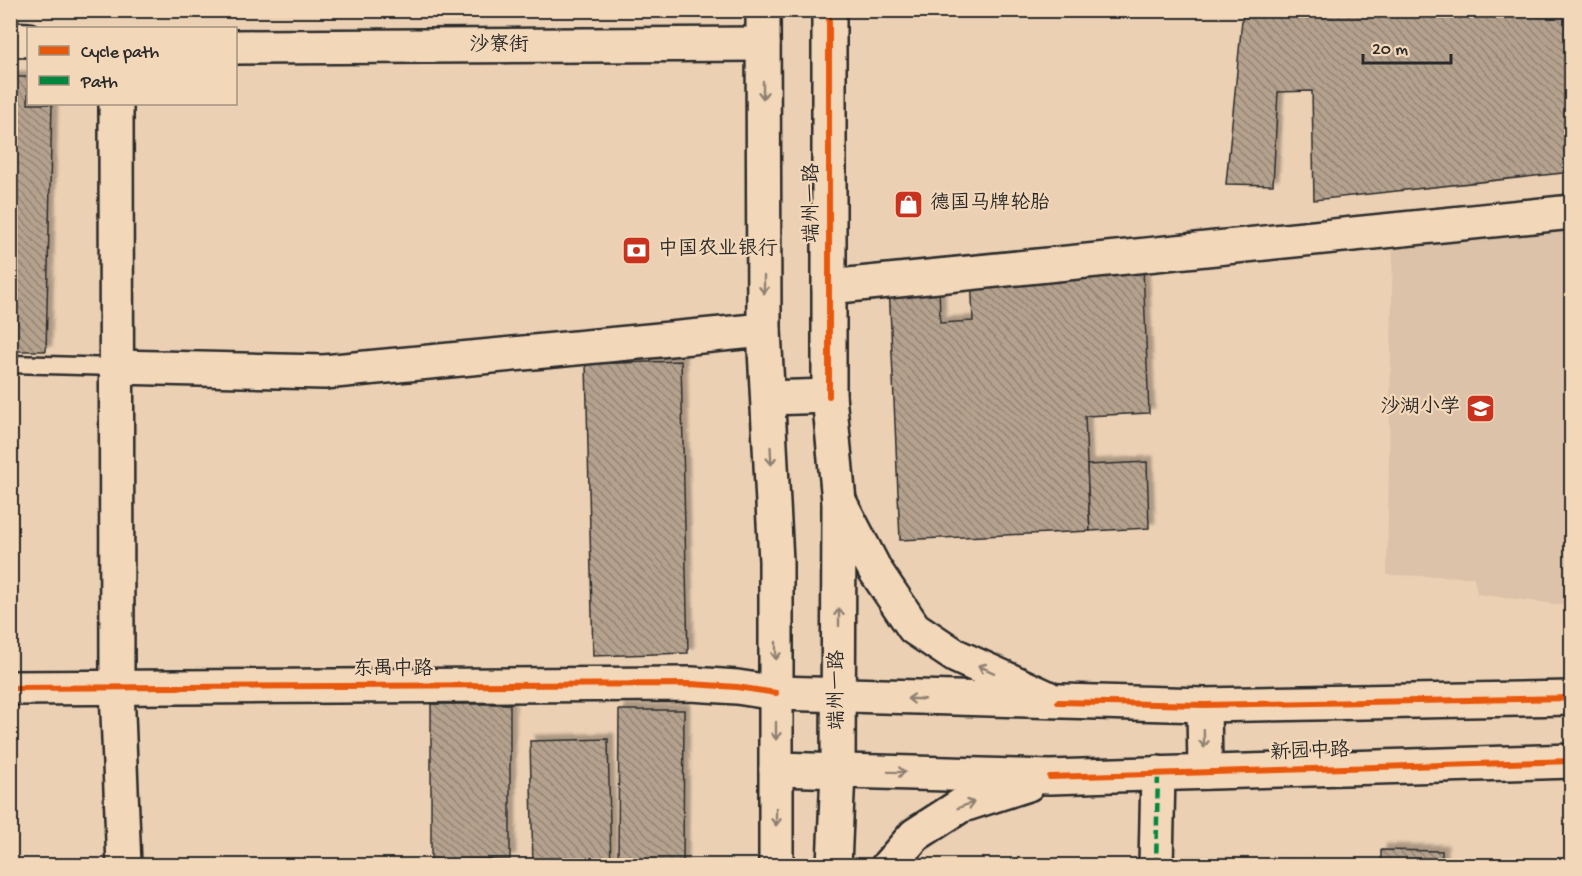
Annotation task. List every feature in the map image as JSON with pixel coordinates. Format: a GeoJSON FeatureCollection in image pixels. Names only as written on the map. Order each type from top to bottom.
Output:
{"type":"FeatureCollection","features":[{"type":"Feature","properties":{"kind":"main road"},"geometry":{"type":"LineString","coordinates":[[763,10],[764,330],[776,561],[776,866]]}},
{"type":"Feature","properties":{"kind":"main road","name":"端州一路"},"geometry":{"type":"LineString","coordinates":[[829,10],[830,396],[839,501],[838,771],[834,866]]}},
{"type":"Feature","properties":{"kind":"main road"},"geometry":{"type":"LineString","coordinates":[[10,39],[27,40]]}},
{"type":"Feature","properties":{"kind":"main road","name":"沙寮街"},"geometry":{"type":"LineString","coordinates":[[237,47],[763,44]]}},
{"type":"Feature","properties":{"kind":"main road"},"geometry":{"type":"LineString","coordinates":[[116,105],[117,688],[124,866]]}},
{"type":"Feature","properties":{"kind":"main road"},"geometry":{"type":"LineString","coordinates":[[830,287],[1572,212]]}},
{"type":"Feature","properties":{"kind":"main road"},"geometry":{"type":"LineString","coordinates":[[116,367],[324,372],[764,330]]}},
{"type":"Feature","properties":{"kind":"main road"},"geometry":{"type":"LineString","coordinates":[[768,398],[830,396]]}},
{"type":"Feature","properties":{"kind":"main road"},"geometry":{"type":"LineString","coordinates":[[839,501],[874,570],[914,628],[956,656],[1058,702]]}},
{"type":"Feature","properties":{"kind":"main road","name":"东禺中路"},"geometry":{"type":"LineString","coordinates":[[10,688],[691,684],[838,697]]}},
{"type":"Feature","properties":{"kind":"main road"},"geometry":{"type":"LineString","coordinates":[[838,697],[1204,705],[1572,698]]}},
{"type":"Feature","properties":{"kind":"main road"},"geometry":{"type":"LineString","coordinates":[[1204,705],[1205,772]]}},
{"type":"Feature","properties":{"kind":"main road","name":"新园中路"},"geometry":{"type":"LineString","coordinates":[[776,769],[1050,777],[1572,761]]}},
{"type":"Feature","properties":{"kind":"main road"},"geometry":{"type":"LineString","coordinates":[[1155,866],[1158,774]]}},
{"type":"Feature","properties":{"kind":"main road"},"geometry":{"type":"LineString","coordinates":[[888,866],[915,835],[960,806],[1050,777]]}},
{"type":"Feature","properties":{"kind":"lane"},"geometry":{"type":"LineString","coordinates":[[10,364],[116,367]]}},
{"type":"Feature","properties":{"kind":"shaded area","name":"沙湖小学"},"geometry":{"type":"Polygon","coordinates":[[[1571,226],[1571,606],[1477,594],[1474,577],[1387,575],[1393,242],[1571,226]]]}},
{"type":"Feature","properties":{"kind":"building"},"geometry":{"type":"Polygon","coordinates":[[[1243,10],[1572,10],[1572,172],[1314,200],[1312,91],[1278,92],[1273,185],[1226,184],[1243,10]]]}},
{"type":"Feature","properties":{"kind":"building"},"geometry":{"type":"Polygon","coordinates":[[[10,77],[27,77],[27,105],[52,105],[46,351],[10,351],[10,77]]]}},
{"type":"Feature","properties":{"kind":"building"},"geometry":{"type":"Polygon","coordinates":[[[1143,267],[1149,413],[1085,416],[1090,531],[900,540],[889,284],[939,281],[940,323],[973,321],[971,274],[1143,267]]]}},
{"type":"Feature","properties":{"kind":"building"},"geometry":{"type":"Polygon","coordinates":[[[681,361],[688,653],[593,656],[586,364],[681,361]]]}},
{"type":"Feature","properties":{"kind":"building"},"geometry":{"type":"Polygon","coordinates":[[[1147,462],[1149,528],[1090,531],[1087,465],[1147,462]]]}},
{"type":"Feature","properties":{"kind":"building"},"geometry":{"type":"Polygon","coordinates":[[[431,704],[510,704],[510,859],[431,860],[431,704]]]}},
{"type":"Feature","properties":{"kind":"building"},"geometry":{"type":"Polygon","coordinates":[[[619,710],[684,710],[683,866],[618,866],[619,710]]]}},
{"type":"Feature","properties":{"kind":"building"},"geometry":{"type":"Polygon","coordinates":[[[608,739],[611,866],[533,866],[530,741],[608,739]]]}},
{"type":"Feature","properties":{"kind":"building"},"geometry":{"type":"Polygon","coordinates":[[[1381,850],[1442,851],[1442,866],[1381,866],[1381,850]]]}},
{"type":"Feature","properties":{"kind":"building"},"geometry":{"type":"Polygon","coordinates":[[[1178,864],[1346,866],[1178,866],[1178,864]]]}},
{"type":"Feature","properties":{"kind":"marked path"},"geometry":{"type":"LineString","coordinates":[[1156,866],[1158,773]]}},
{"type":"Feature","properties":{"kind":"cycle path"},"geometry":{"type":"LineString","coordinates":[[829,10],[829,396]]}},
{"type":"Feature","properties":{"kind":"cycle path"},"geometry":{"type":"LineString","coordinates":[[10,688],[691,684],[737,687],[776,693]]}},
{"type":"Feature","properties":{"kind":"cycle path"},"geometry":{"type":"LineString","coordinates":[[1058,702],[1204,705],[1572,698]]}},
{"type":"Feature","properties":{"kind":"cycle path"},"geometry":{"type":"LineString","coordinates":[[1050,777],[1572,761]]}},
{"type":"Feature","properties":{"kind":"place","name":"德国马牌轮胎"},"geometry":{"type":"Point","coordinates":[909,204]}},
{"type":"Feature","properties":{"kind":"place","name":"中国农业银行"},"geometry":{"type":"Point","coordinates":[637,250]}},
{"type":"Feature","properties":{"kind":"place","name":"沙湖小学"},"geometry":{"type":"Point","coordinates":[1481,408]}}]}
